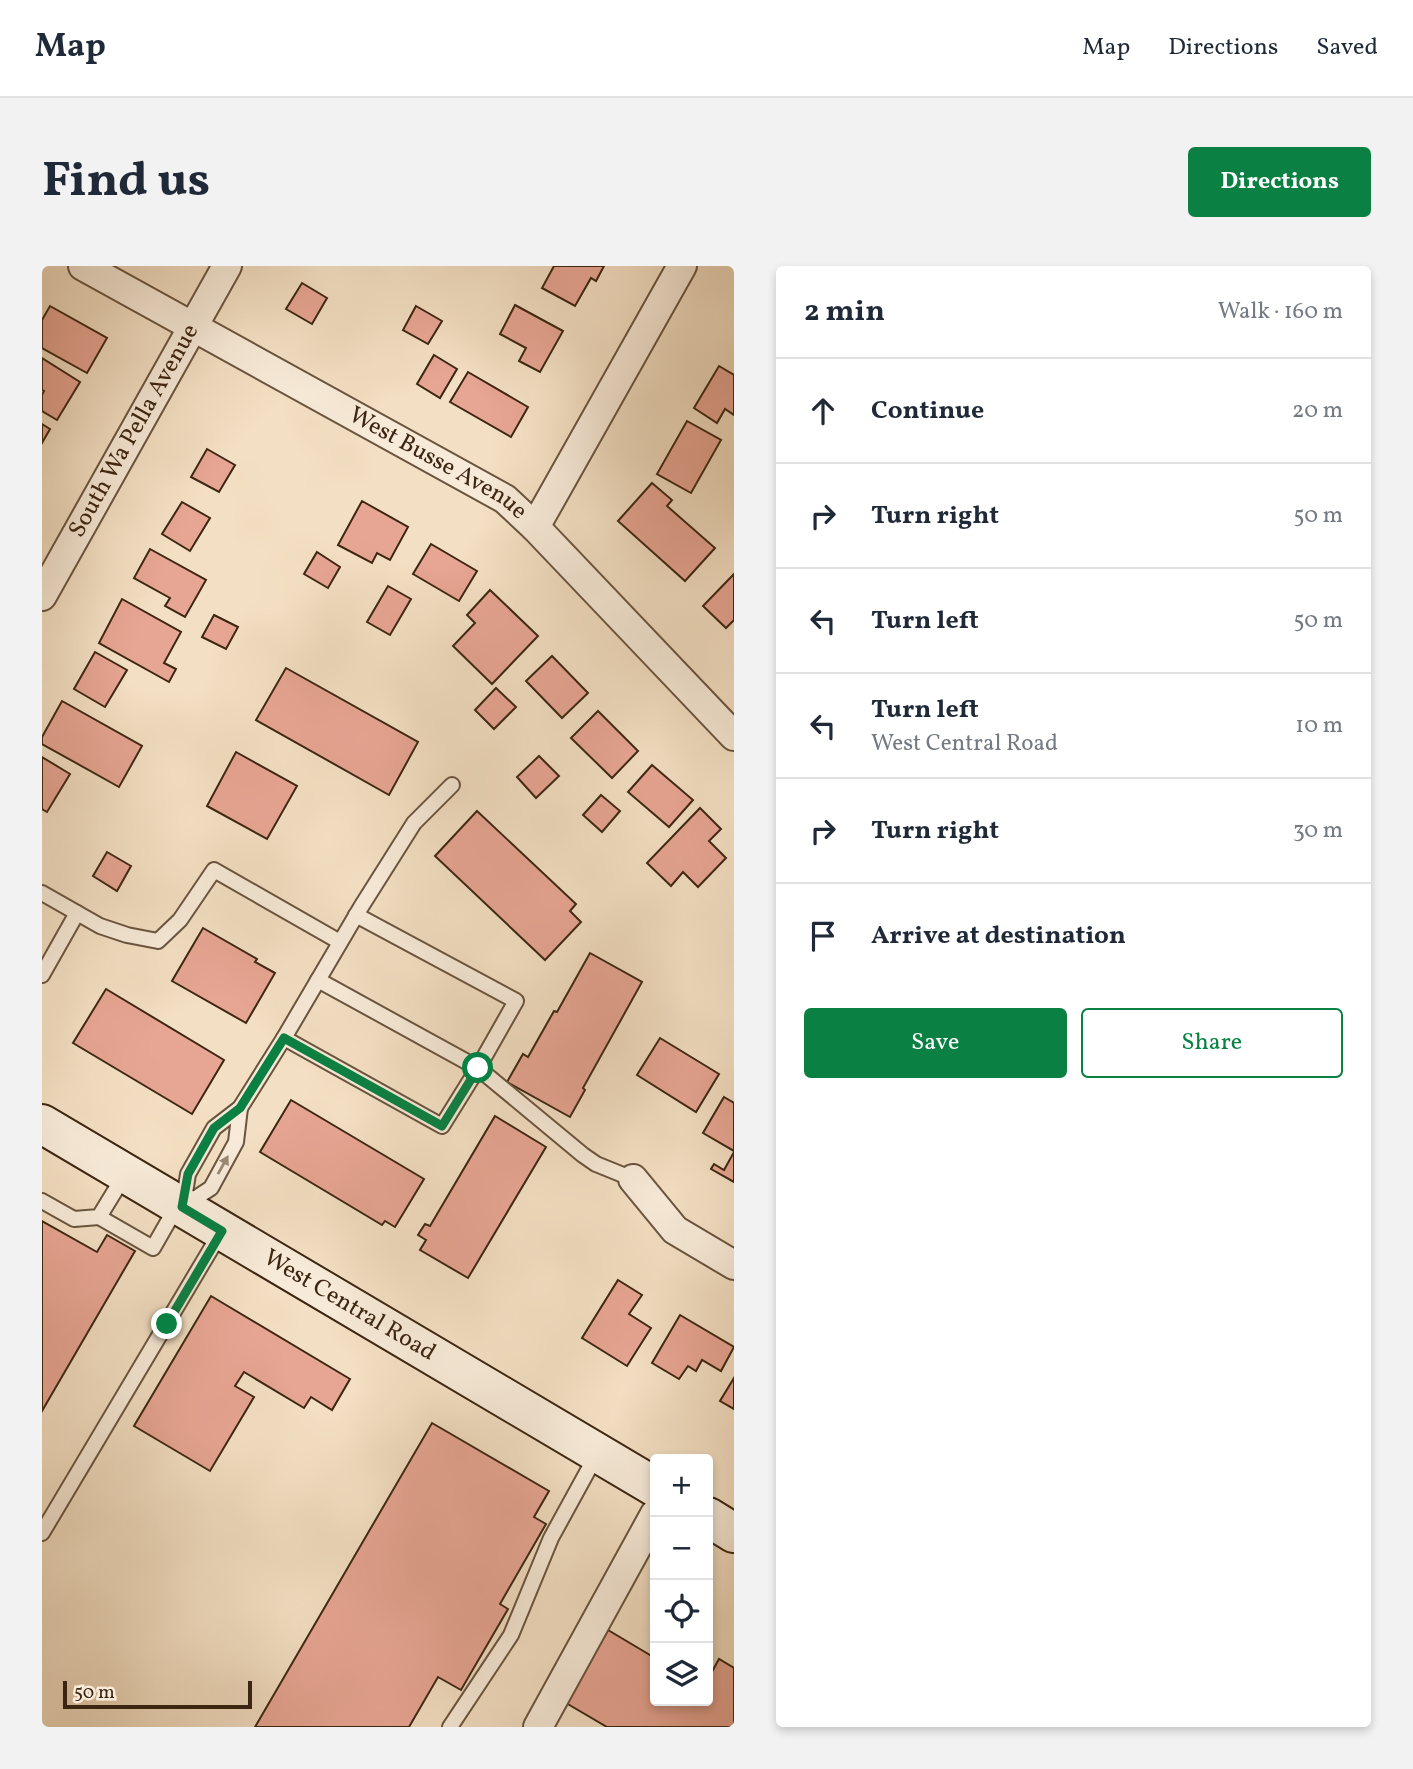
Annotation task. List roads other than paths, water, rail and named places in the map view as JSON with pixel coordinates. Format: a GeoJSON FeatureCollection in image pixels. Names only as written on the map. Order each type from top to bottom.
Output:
{"type":"FeatureCollection","features":[{"type":"Feature","properties":{"kind":"main road","name":"West Central Road"},"geometry":{"type":"LineString","coordinates":[[42,1124],[650,1483]]}},
{"type":"Feature","properties":{"kind":"main road"},"geometry":{"type":"LineString","coordinates":[[713,1520],[734,1533]]}},
{"type":"Feature","properties":{"kind":"street","name":"West Busse Avenue"},"geometry":{"type":"LineString","coordinates":[[83,266],[505,499],[535,527],[734,736]]}},
{"type":"Feature","properties":{"kind":"street","name":"South Wa Pella Avenue"},"geometry":{"type":"LineString","coordinates":[[42,596],[227,266]]}},
{"type":"Feature","properties":{"kind":"street"},"geometry":{"type":"LineString","coordinates":[[535,527],[682,266]]}},
{"type":"Feature","properties":{"kind":"street"},"geometry":{"type":"LineString","coordinates":[[633,1179],[675,1230],[734,1265]]}},
{"type":"Feature","properties":{"kind":"street"},"geometry":{"type":"LineString","coordinates":[[538,1727],[653,1517]]}},
{"type":"Feature","properties":{"kind":"lane"},"geometry":{"type":"LineString","coordinates":[[42,1201],[74,1219],[99,1217],[153,1248],[180,1206],[188,1174],[214,1128],[240,1108],[414,823],[452,785]]}},
{"type":"Feature","properties":{"kind":"lane"},"geometry":{"type":"LineString","coordinates":[[42,893],[100,926],[158,941],[180,920],[214,870],[340,942]]}},
{"type":"Feature","properties":{"kind":"lane"},"geometry":{"type":"LineString","coordinates":[[42,975],[77,913]]}},
{"type":"Feature","properties":{"kind":"lane"},"geometry":{"type":"LineString","coordinates":[[284,1038],[442,1126],[478,1068],[516,1001],[356,915]]}},
{"type":"Feature","properties":{"kind":"lane"},"geometry":{"type":"LineString","coordinates":[[318,980],[478,1068],[583,1155],[596,1164],[633,1179]]}},
{"type":"Feature","properties":{"kind":"lane"},"geometry":{"type":"LineString","coordinates":[[180,1206],[211,1188],[236,1142],[240,1108]]}},
{"type":"Feature","properties":{"kind":"lane"},"geometry":{"type":"LineString","coordinates":[[99,1217],[126,1174]]}},
{"type":"Feature","properties":{"kind":"lane"},"geometry":{"type":"LineString","coordinates":[[42,1533],[222,1231]]}},
{"type":"Feature","properties":{"kind":"lane"},"geometry":{"type":"LineString","coordinates":[[450,1727],[510,1635],[551,1538],[597,1452]]}}]}
